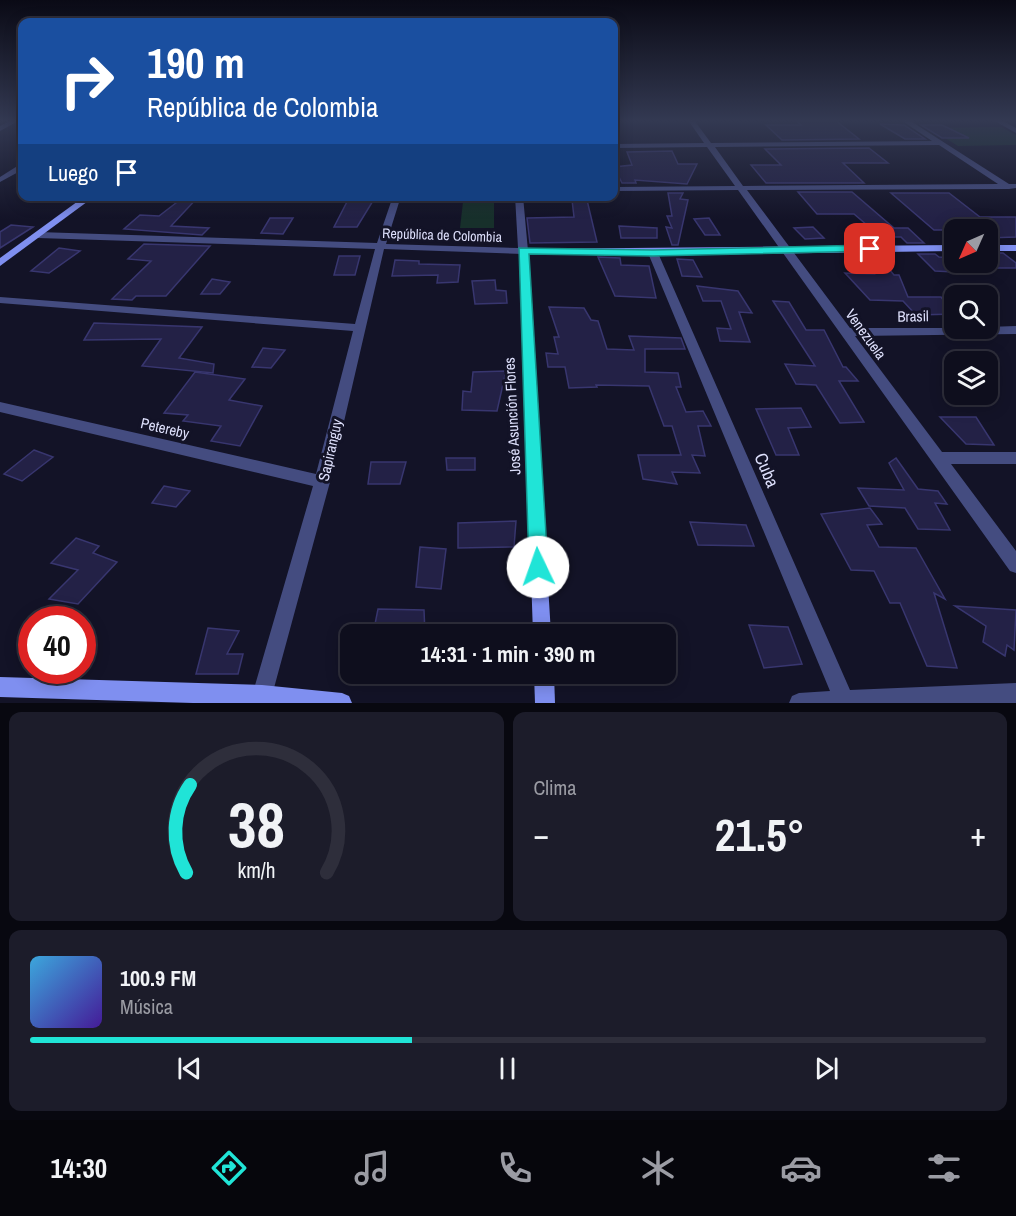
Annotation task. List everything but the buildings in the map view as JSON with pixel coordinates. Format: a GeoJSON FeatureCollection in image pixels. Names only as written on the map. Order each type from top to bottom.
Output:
{"type":"FeatureCollection","features":[{"type":"Feature","properties":{"kind":"street","name":"Venezuela"},"geometry":{"type":"LineString","coordinates":[[715,153],[743,188],[1016,565]]}},
{"type":"Feature","properties":{"kind":"street"},"geometry":{"type":"LineString","coordinates":[[957,153],[1012,186],[1016,192]]}},
{"type":"Feature","properties":{"kind":"street"},"geometry":{"type":"LineString","coordinates":[[0,180],[18,169]]}},
{"type":"Feature","properties":{"kind":"street"},"geometry":{"type":"LineString","coordinates":[[0,173],[18,173]]}},
{"type":"Feature","properties":{"kind":"street"},"geometry":{"type":"LineString","coordinates":[[618,189],[1012,186]]}},
{"type":"Feature","properties":{"kind":"street"},"geometry":{"type":"LineString","coordinates":[[0,263],[84,201]]}},
{"type":"Feature","properties":{"kind":"street","name":"Sapiranguy"},"geometry":{"type":"LineString","coordinates":[[260,699],[322,482],[358,328],[395,201]]}},
{"type":"Feature","properties":{"kind":"street","name":"José Asunción Flores"},"geometry":{"type":"LineString","coordinates":[[519,201],[542,624]]}},
{"type":"Feature","properties":{"kind":"street","name":"República de Colombia"},"geometry":{"type":"LineString","coordinates":[[38,235],[380,247],[653,253],[944,248]]}},
{"type":"Feature","properties":{"kind":"street"},"geometry":{"type":"LineString","coordinates":[[998,248],[1016,248]]}},
{"type":"Feature","properties":{"kind":"street","name":"Cuba"},"geometry":{"type":"LineString","coordinates":[[653,253],[844,701]]}},
{"type":"Feature","properties":{"kind":"street"},"geometry":{"type":"LineString","coordinates":[[0,300],[358,328]]}},
{"type":"Feature","properties":{"kind":"street","name":"Brasil"},"geometry":{"type":"LineString","coordinates":[[846,332],[1016,330]]}},
{"type":"Feature","properties":{"kind":"street","name":"Petereby"},"geometry":{"type":"LineString","coordinates":[[0,407],[322,482]]}},
{"type":"Feature","properties":{"kind":"street"},"geometry":{"type":"LineString","coordinates":[[940,458],[1016,458]]}},
{"type":"Feature","properties":{"kind":"street"},"geometry":{"type":"LineString","coordinates":[[544,684],[545,703]]}},
{"type":"Feature","properties":{"kind":"street"},"geometry":{"type":"LineString","coordinates":[[0,687],[342,703]]}},
{"type":"Feature","properties":{"kind":"street"},"geometry":{"type":"LineString","coordinates":[[799,703],[1016,693]]}},
{"type":"Feature","properties":{"kind":"green space"},"geometry":{"type":"Polygon","coordinates":[[[463,202],[494,202],[494,228],[460,228],[463,202]]]}},
{"type":"Feature","properties":{"kind":"route"},"geometry":{"type":"LineString","coordinates":[[538,567],[523,251],[653,253],[870,249]]}}]}
